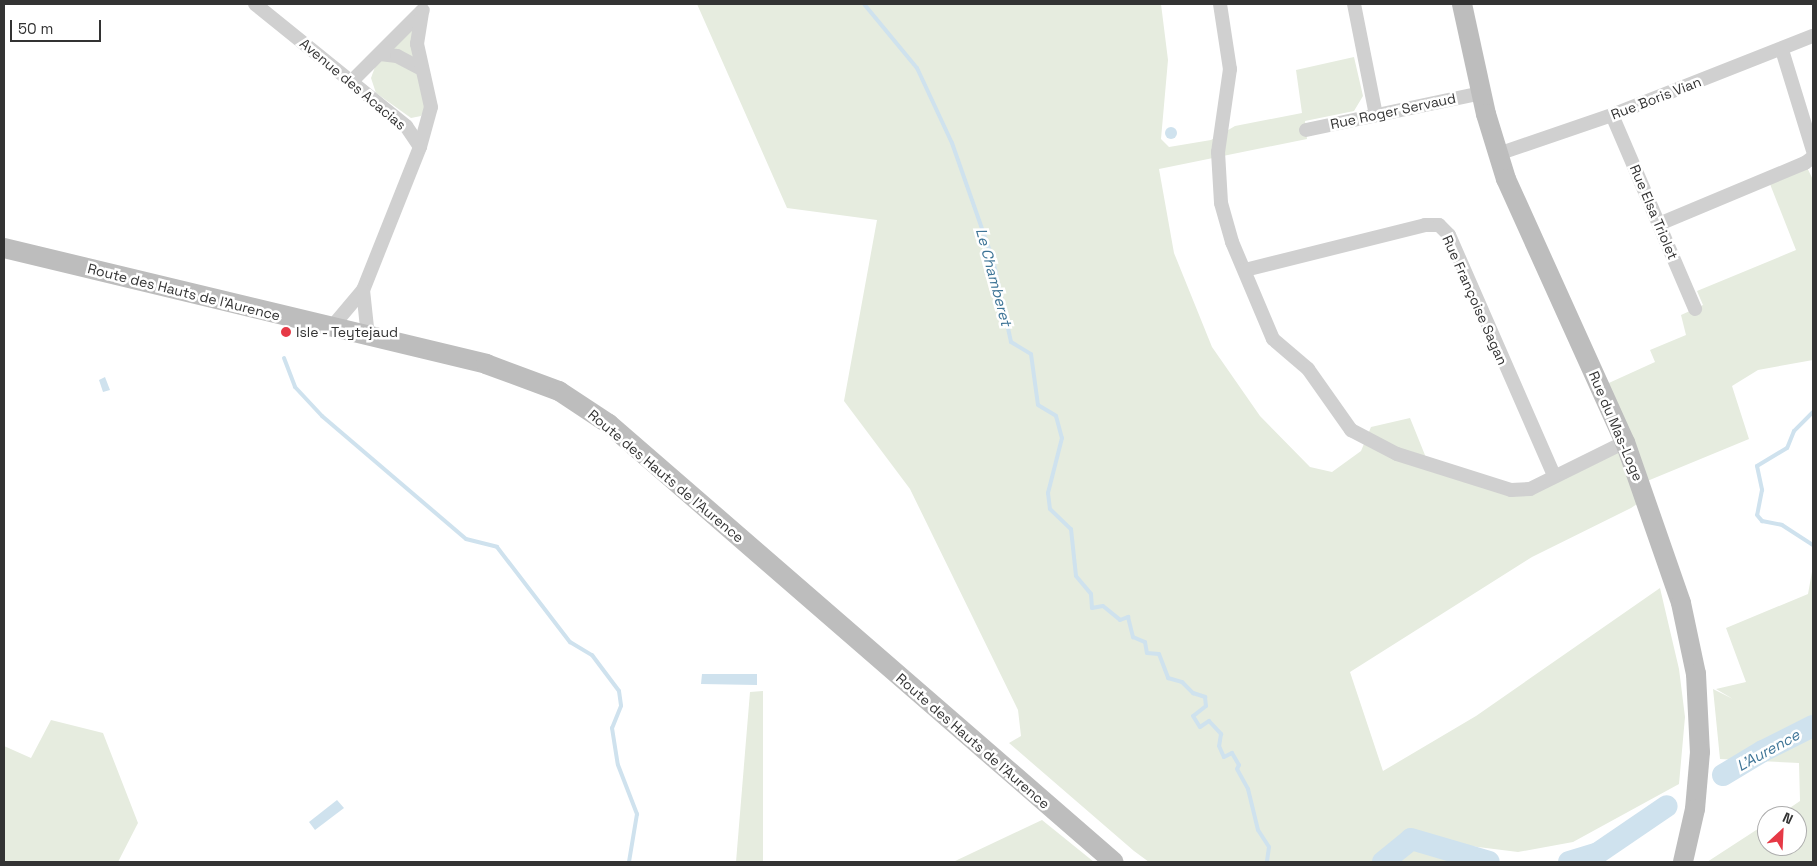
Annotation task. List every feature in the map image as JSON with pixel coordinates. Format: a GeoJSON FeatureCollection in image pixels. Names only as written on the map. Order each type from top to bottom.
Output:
{"type":"FeatureCollection","features":[{"type":"Feature","properties":{"kind":"main road","name":"Rue du Mas-Loge"},"geometry":{"type":"LineString","coordinates":[[1462,4],[1481,93],[1498,154],[1625,442],[1682,603],[1696,674],[1699,769],[1695,809],[1683,862]]}},
{"type":"Feature","properties":{"kind":"main road","name":"Route des Hauts de l'Aurence"},"geometry":{"type":"LineString","coordinates":[[4,248],[330,328],[486,364],[534,380],[582,405],[609,424],[1114,862]]}},
{"type":"Feature","properties":{"kind":"street","name":"Avenue des Acacias"},"geometry":{"type":"LineString","coordinates":[[254,4],[406,126],[420,146]]}},
{"type":"Feature","properties":{"kind":"street"},"geometry":{"type":"LineString","coordinates":[[1220,4],[1230,69],[1218,152],[1221,203],[1232,242],[1246,270],[1273,339],[1308,369],[1356,434],[1397,454],[1511,490],[1530,489],[1554,475],[1625,442]]}},
{"type":"Feature","properties":{"kind":"street"},"geometry":{"type":"LineString","coordinates":[[1354,4],[1376,114]]}},
{"type":"Feature","properties":{"kind":"street"},"geometry":{"type":"LineString","coordinates":[[352,81],[425,7]]}},
{"type":"Feature","properties":{"kind":"street"},"geometry":{"type":"LineString","coordinates":[[330,328],[363,290],[420,146],[430,108],[417,44],[425,7]]}},
{"type":"Feature","properties":{"kind":"street","name":"Rue Boris Vian"},"geometry":{"type":"LineString","coordinates":[[1498,154],[1612,115],[1782,50],[1813,36]]}},
{"type":"Feature","properties":{"kind":"street"},"geometry":{"type":"LineString","coordinates":[[1782,50],[1813,151]]}},
{"type":"Feature","properties":{"kind":"street"},"geometry":{"type":"LineString","coordinates":[[380,54],[398,56],[421,69]]}},
{"type":"Feature","properties":{"kind":"street","name":"Rue Roger Servaud"},"geometry":{"type":"LineString","coordinates":[[1306,130],[1481,93]]}},
{"type":"Feature","properties":{"kind":"street","name":"Rue Elsa Triolet"},"geometry":{"type":"LineString","coordinates":[[1612,115],[1695,309]]}},
{"type":"Feature","properties":{"kind":"street"},"geometry":{"type":"LineString","coordinates":[[1659,224],[1805,164],[1813,157]]}},
{"type":"Feature","properties":{"kind":"street","name":"Rue Françoise Sagan"},"geometry":{"type":"LineString","coordinates":[[1246,270],[1425,224],[1439,225],[1449,235],[1554,475]]}},
{"type":"Feature","properties":{"kind":"street"},"geometry":{"type":"LineString","coordinates":[[363,290],[368,337]]}},
{"type":"Feature","properties":{"kind":"shaded area"},"geometry":{"type":"Polygon","coordinates":[[[697,4],[1161,4],[1168,60],[1161,139],[1169,147],[1211,140],[1235,126],[1302,113],[1296,70],[1354,57],[1363,96],[1354,111],[1305,121],[1307,139],[1159,169],[1174,253],[1212,347],[1260,416],[1310,467],[1332,472],[1361,451],[1371,427],[1410,418],[1429,465],[1511,490],[1625,442],[1600,387],[1655,362],[1650,350],[1686,335],[1681,315],[1703,305],[1697,291],[1796,250],[1768,179],[1805,163],[1813,180],[1813,360],[1758,370],[1732,386],[1749,439],[1640,484],[1646,498],[1631,508],[1532,557],[1350,672],[1383,771],[1476,716],[1660,588],[1679,669],[1685,717],[1679,784],[1573,842],[1518,852],[1462,845],[1411,833],[1467,862],[1149,862],[1134,851],[1009,743],[1021,736],[1018,710],[910,489],[844,401],[877,220],[787,208],[697,4]]]}},
{"type":"Feature","properties":{"kind":"shaded area"},"geometry":{"type":"Polygon","coordinates":[[[422,11],[421,69],[380,54],[422,11]]]}},
{"type":"Feature","properties":{"kind":"shaded area"},"geometry":{"type":"Polygon","coordinates":[[[384,59],[393,59],[417,72],[425,109],[421,116],[411,118],[376,93],[371,78],[375,67],[384,59]]]}},
{"type":"Feature","properties":{"kind":"shaded area"},"geometry":{"type":"Polygon","coordinates":[[[1813,566],[1813,862],[1707,862],[1757,830],[1757,856],[1807,856],[1807,806],[1793,806],[1800,801],[1799,763],[1720,759],[1713,689],[1733,699],[1716,689],[1746,682],[1726,628],[1808,594],[1813,566]]]}},
{"type":"Feature","properties":{"kind":"shaded area"},"geometry":{"type":"Polygon","coordinates":[[[763,691],[763,862],[736,862],[750,692],[763,691]]]}},
{"type":"Feature","properties":{"kind":"shaded area"},"geometry":{"type":"Polygon","coordinates":[[[51,720],[103,733],[138,823],[118,862],[4,862],[4,746],[31,758],[51,720]]]}},
{"type":"Feature","properties":{"kind":"shaded area"},"geometry":{"type":"Polygon","coordinates":[[[1042,820],[1094,862],[953,862],[1042,820]]]}},
{"type":"Feature","properties":{"kind":"water"},"geometry":{"type":"Polygon","coordinates":[[[1171,127],[1177,133],[1171,139],[1165,133],[1171,127]]]}},
{"type":"Feature","properties":{"kind":"water"},"geometry":{"type":"Polygon","coordinates":[[[105,377],[110,390],[103,392],[99,380],[105,377]]]}},
{"type":"Feature","properties":{"kind":"water"},"geometry":{"type":"Polygon","coordinates":[[[702,674],[757,674],[757,685],[701,684],[702,674]]]}},
{"type":"Feature","properties":{"kind":"water"},"geometry":{"type":"Polygon","coordinates":[[[337,800],[344,808],[315,830],[309,822],[337,800]]]}},
{"type":"Feature","properties":{"kind":"waterway","name":"Le Chamberet"},"geometry":{"type":"LineString","coordinates":[[864,4],[917,68],[952,143],[993,260],[1011,342],[1031,354],[1038,405],[1056,416],[1062,438],[1048,493],[1050,509],[1071,529],[1076,576],[1091,594],[1092,608],[1103,606],[1120,620],[1128,617],[1133,637],[1145,642],[1147,653],[1159,654],[1168,678],[1182,682],[1193,693],[1205,697],[1206,706],[1193,716],[1200,727],[1209,721],[1221,734],[1219,746],[1224,757],[1232,753],[1239,765],[1237,769],[1248,789],[1258,830],[1269,847],[1267,862]]}},
{"type":"Feature","properties":{"kind":"waterway"},"geometry":{"type":"LineString","coordinates":[[284,358],[295,387],[322,416],[466,539],[497,547],[570,642],[592,655],[619,691],[621,706],[612,728],[618,765],[637,814],[629,862]]}},
{"type":"Feature","properties":{"kind":"waterway"},"geometry":{"type":"LineString","coordinates":[[1813,412],[1794,431],[1787,448],[1757,466],[1762,490],[1757,515],[1762,521],[1782,525],[1813,545]]}},
{"type":"Feature","properties":{"kind":"waterway","name":"L'Aurence"},"geometry":{"type":"LineString","coordinates":[[1723,775],[1763,751],[1813,726]]}},
{"type":"Feature","properties":{"kind":"waterway","name":"L'Aurence"},"geometry":{"type":"LineString","coordinates":[[1569,862],[1598,853],[1667,806]]}},
{"type":"Feature","properties":{"kind":"waterway","name":"L'Aurence"},"geometry":{"type":"LineString","coordinates":[[1383,862],[1411,839],[1489,862]]}},
{"type":"Feature","properties":{"kind":"place","name":"Isle - Teytejaud"},"geometry":{"type":"Point","coordinates":[286,332]}}]}
